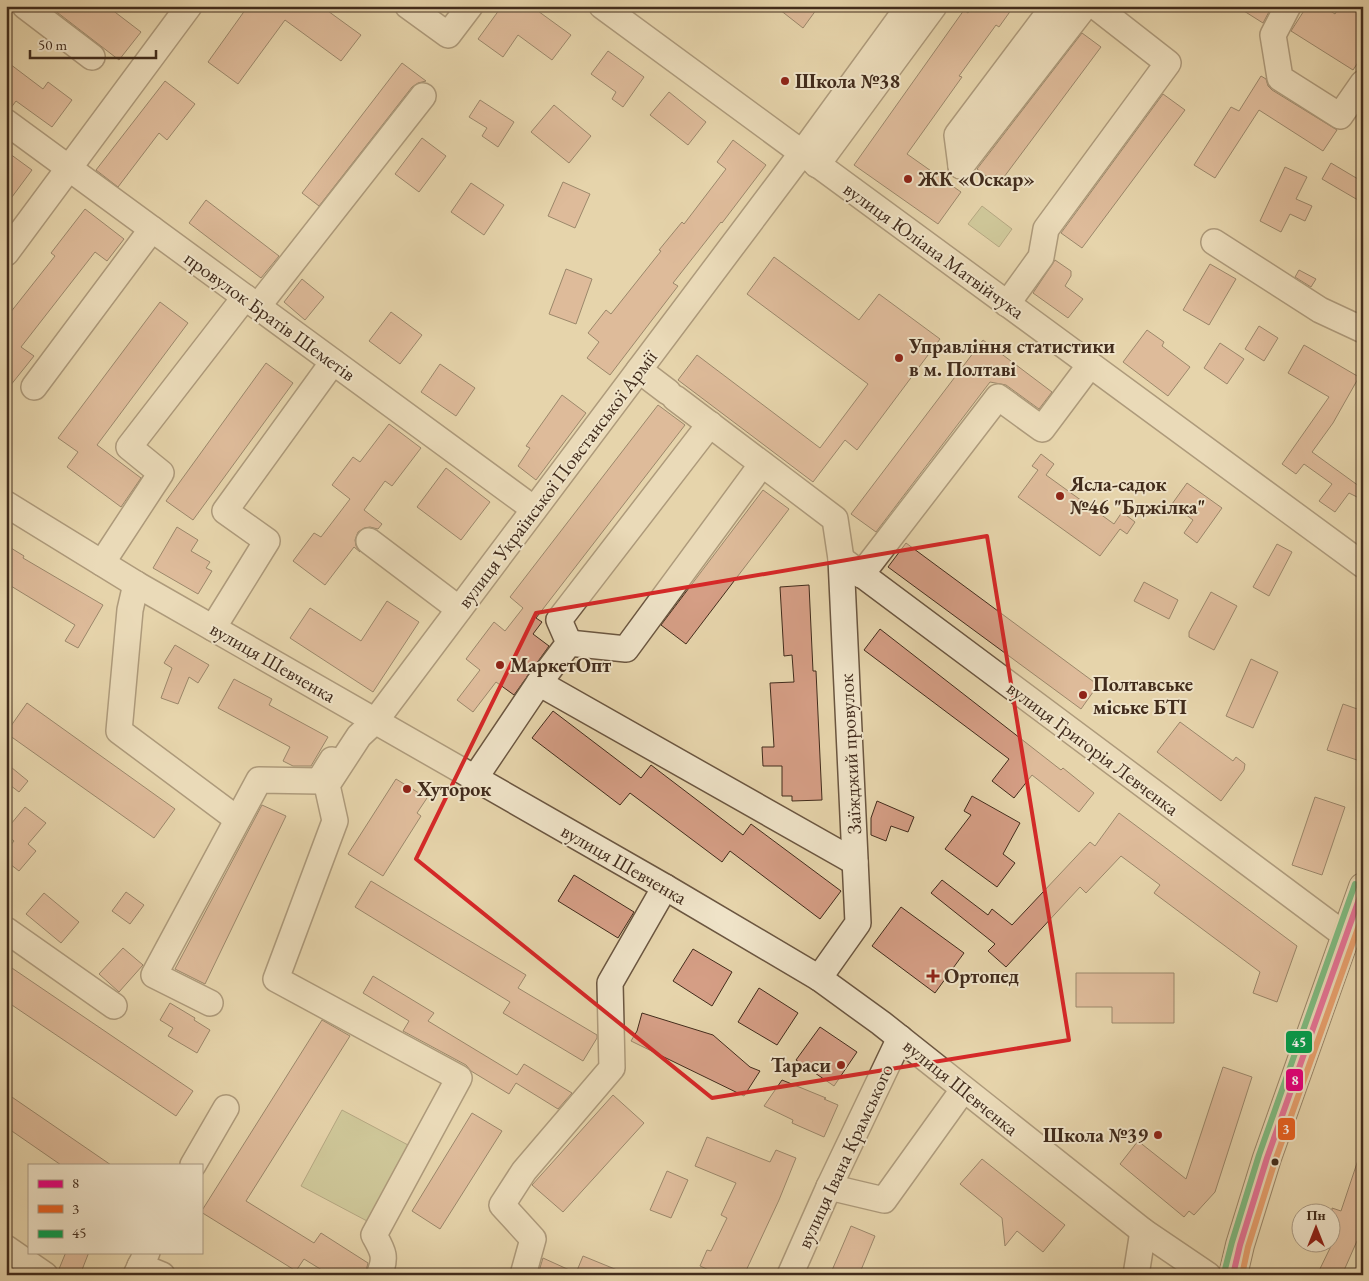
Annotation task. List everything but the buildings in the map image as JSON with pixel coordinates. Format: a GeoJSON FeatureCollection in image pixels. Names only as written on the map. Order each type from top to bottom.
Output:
{"type":"FeatureCollection","features":[{"type":"Feature","properties":{"kind":"main road"},"geometry":{"type":"LineString","coordinates":[[1233,1275],[1240,1244],[1267,1158],[1363,887]]}},
{"type":"Feature","properties":{"kind":"street"},"geometry":{"type":"LineString","coordinates":[[25,6],[92,57]]}},
{"type":"Feature","properties":{"kind":"street"},"geometry":{"type":"LineString","coordinates":[[408,6],[448,35],[470,6]]}},
{"type":"Feature","properties":{"kind":"street","name":"вулиця Юліана Матвійчука"},"geometry":{"type":"LineString","coordinates":[[602,6],[1363,565]]}},
{"type":"Feature","properties":{"kind":"street","name":"вулиця Української Повстанської Армії"},"geometry":{"type":"LineString","coordinates":[[809,159],[909,6]]}},
{"type":"Feature","properties":{"kind":"street","name":"вулиця Української Повстанської Армії"},"geometry":{"type":"LineString","coordinates":[[379,1275],[384,1264],[382,1250],[374,1235],[459,1078],[276,980],[335,821],[327,785],[359,736],[376,720],[638,370],[934,6]]}},
{"type":"Feature","properties":{"kind":"street"},"geometry":{"type":"LineString","coordinates":[[1054,6],[1042,42],[1084,6]]}},
{"type":"Feature","properties":{"kind":"street"},"geometry":{"type":"LineString","coordinates":[[1007,304],[1041,256],[1046,229],[1168,63],[1096,6]]}},
{"type":"Feature","properties":{"kind":"street"},"geometry":{"type":"LineString","coordinates":[[1288,6],[1273,35],[1280,78],[1340,116],[1363,83]]}},
{"type":"Feature","properties":{"kind":"street"},"geometry":{"type":"LineString","coordinates":[[6,253],[177,10]]}},
{"type":"Feature","properties":{"kind":"street"},"geometry":{"type":"LineString","coordinates":[[102,563],[161,473],[129,447],[423,96]]}},
{"type":"Feature","properties":{"kind":"street","name":"провулок Братів Шеметів"},"geometry":{"type":"LineString","coordinates":[[6,122],[534,509]]}},
{"type":"Feature","properties":{"kind":"street"},"geometry":{"type":"LineString","coordinates":[[34,387],[152,229]]}},
{"type":"Feature","properties":{"kind":"street"},"geometry":{"type":"LineString","coordinates":[[1214,242],[1320,310],[1363,330]]}},
{"type":"Feature","properties":{"kind":"street"},"geometry":{"type":"LineString","coordinates":[[213,628],[267,541],[225,511],[333,362]]}},
{"type":"Feature","properties":{"kind":"street"},"geometry":{"type":"LineString","coordinates":[[861,574],[998,398],[1042,429],[1090,365]]}},
{"type":"Feature","properties":{"kind":"street"},"geometry":{"type":"LineString","coordinates":[[569,643],[626,649],[762,464],[638,370]]}},
{"type":"Feature","properties":{"kind":"street"},"geometry":{"type":"LineString","coordinates":[[569,643],[559,620],[710,424]]}},
{"type":"Feature","properties":{"kind":"street","name":"Заїжджий провулок"},"geometry":{"type":"LineString","coordinates":[[762,464],[835,519],[841,559],[858,923],[819,978]]}},
{"type":"Feature","properties":{"kind":"street","name":"вулиця Шевченка"},"geometry":{"type":"LineString","coordinates":[[6,504],[136,584],[376,720],[819,978],[900,1038],[963,1090],[1143,1231],[1208,1275]]}},
{"type":"Feature","properties":{"kind":"street"},"geometry":{"type":"LineString","coordinates":[[369,541],[459,609]]}},
{"type":"Feature","properties":{"kind":"street","name":"вулиця Григорія Левченка"},"geometry":{"type":"LineString","coordinates":[[841,559],[1346,936]]}},
{"type":"Feature","properties":{"kind":"street"},"geometry":{"type":"LineString","coordinates":[[136,584],[130,610],[119,731],[237,819]]}},
{"type":"Feature","properties":{"kind":"street"},"geometry":{"type":"LineString","coordinates":[[475,778],[539,683],[569,643]]}},
{"type":"Feature","properties":{"kind":"street"},"geometry":{"type":"LineString","coordinates":[[539,683],[855,862]]}},
{"type":"Feature","properties":{"kind":"street"},"geometry":{"type":"LineString","coordinates":[[210,1003],[154,975],[259,780],[319,781],[354,726],[376,720]]}},
{"type":"Feature","properties":{"kind":"street"},"geometry":{"type":"LineString","coordinates":[[523,1275],[533,1239],[502,1205],[524,1171],[612,1068],[610,982],[665,887]]}},
{"type":"Feature","properties":{"kind":"street"},"geometry":{"type":"LineString","coordinates":[[6,930],[114,1006]]}},
{"type":"Feature","properties":{"kind":"street","name":"вулиця Івана Крамського"},"geometry":{"type":"LineString","coordinates":[[790,1275],[829,1187],[900,1038]]}},
{"type":"Feature","properties":{"kind":"street"},"geometry":{"type":"LineString","coordinates":[[829,1187],[884,1200],[963,1090]]}},
{"type":"Feature","properties":{"kind":"street"},"geometry":{"type":"LineString","coordinates":[[194,1164],[226,1108]]}},
{"type":"Feature","properties":{"kind":"street"},"geometry":{"type":"LineString","coordinates":[[1136,1275],[1143,1231]]}},
{"type":"Feature","properties":{"kind":"street"},"geometry":{"type":"LineString","coordinates":[[6,1248],[45,1275]]}},
{"type":"Feature","properties":{"kind":"highlighted area"},"geometry":{"type":"Polygon","coordinates":[[[987,536],[1069,1040],[712,1098],[416,859],[536,613],[987,536]]]}},
{"type":"Feature","properties":{"kind":"green space"},"geometry":{"type":"Polygon","coordinates":[[[982,206],[1012,229],[999,247],[968,224],[982,206]]]}},
{"type":"Feature","properties":{"kind":"green space"},"geometry":{"type":"Polygon","coordinates":[[[342,1110],[408,1145],[367,1221],[301,1186],[342,1110]]]}},
{"type":"Feature","properties":{"kind":"transit line","name":"45"},"geometry":{"type":"LineString","coordinates":[[1224,1273],[1259,1155],[1355,884]]}},
{"type":"Feature","properties":{"kind":"transit line","name":"8"},"geometry":{"type":"LineString","coordinates":[[1233,1275],[1240,1245],[1267,1158],[1363,888]]}},
{"type":"Feature","properties":{"kind":"transit line","name":"3"},"geometry":{"type":"LineString","coordinates":[[1242,1275],[1248,1247],[1275,1161],[1363,914]]}},
{"type":"Feature","properties":{"kind":"place","name":"Школа №38"},"geometry":{"type":"Point","coordinates":[785,81]}},
{"type":"Feature","properties":{"kind":"place","name":"ЖК «Оскар»"},"geometry":{"type":"Point","coordinates":[908,179]}},
{"type":"Feature","properties":{"kind":"place","name":"Управління статистики в м. Полтаві"},"geometry":{"type":"Point","coordinates":[899,358]}},
{"type":"Feature","properties":{"kind":"place","name":"Ясла-садок №46 \"Бджілка\""},"geometry":{"type":"Point","coordinates":[1060,496]}},
{"type":"Feature","properties":{"kind":"place","name":"МаркетОпт"},"geometry":{"type":"Point","coordinates":[500,665]}},
{"type":"Feature","properties":{"kind":"place","name":"Полтавське міське БТІ"},"geometry":{"type":"Point","coordinates":[1083,695]}},
{"type":"Feature","properties":{"kind":"place","name":"Хуторок"},"geometry":{"type":"Point","coordinates":[407,789]}},
{"type":"Feature","properties":{"kind":"place","name":"Ортопед"},"geometry":{"type":"Point","coordinates":[933,976]}},
{"type":"Feature","properties":{"kind":"place","name":"Тараси"},"geometry":{"type":"Point","coordinates":[841,1065]}},
{"type":"Feature","properties":{"kind":"place","name":"Школа №39"},"geometry":{"type":"Point","coordinates":[1158,1135]}}]}
